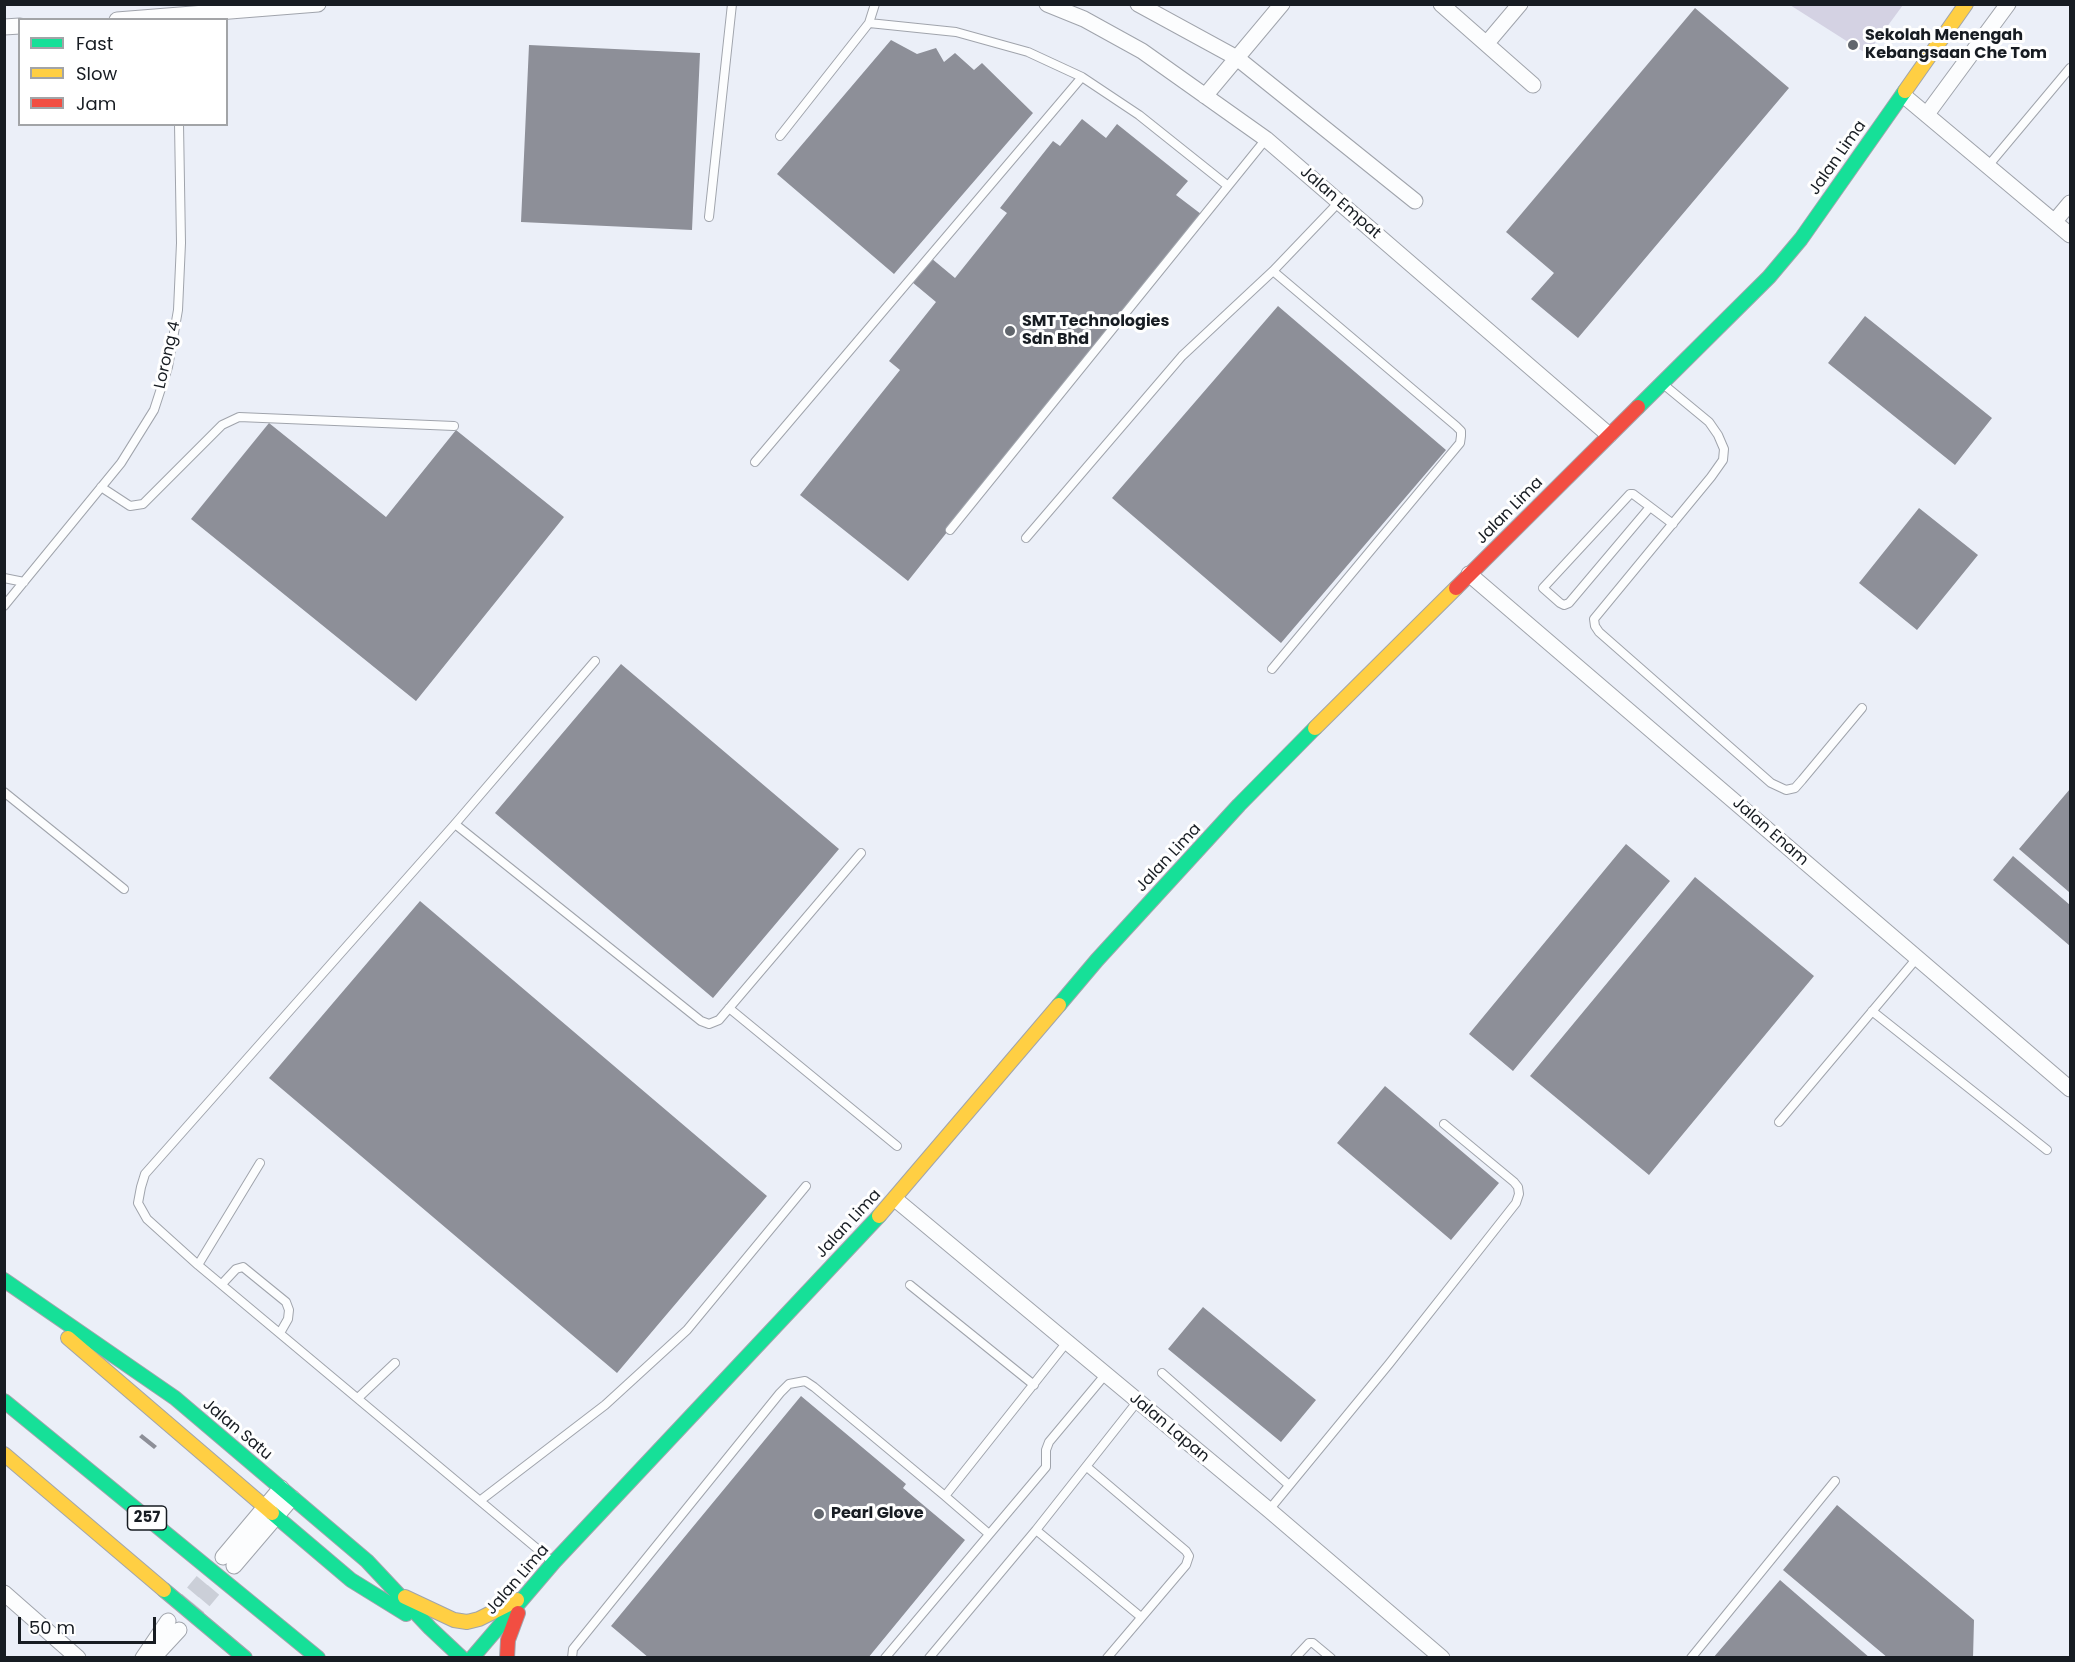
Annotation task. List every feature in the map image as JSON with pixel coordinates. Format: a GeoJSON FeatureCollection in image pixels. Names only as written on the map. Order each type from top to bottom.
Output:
{"type":"FeatureCollection","features":[{"type":"Feature","properties":{"kind":"main road","name":"Jalan Lima"},"geometry":{"type":"LineString","coordinates":[[472,1658],[554,1562],[895,1199],[1096,960],[1239,805],[1769,277],[1802,239],[1966,4]]}},
{"type":"Feature","properties":{"kind":"main road","name":"Jalan Satu"},"geometry":{"type":"LineString","coordinates":[[4,1282],[175,1398],[367,1561],[430,1628],[462,1658]]}},
{"type":"Feature","properties":{"kind":"main road","name":"Jalan Satu"},"geometry":{"type":"LineString","coordinates":[[4,1282],[351,1580],[430,1628]]}},
{"type":"Feature","properties":{"kind":"main road","name":"257"},"geometry":{"type":"LineString","coordinates":[[4,1401],[318,1658]]}},
{"type":"Feature","properties":{"kind":"main road","name":"257"},"geometry":{"type":"LineString","coordinates":[[4,1454],[245,1658]]}},
{"type":"Feature","properties":{"kind":"main road"},"geometry":{"type":"LineString","coordinates":[[398,1594],[454,1620],[467,1622],[479,1619],[525,1596]]}},
{"type":"Feature","properties":{"kind":"main road"},"geometry":{"type":"LineString","coordinates":[[507,1658],[508,1640],[525,1596]]}},
{"type":"Feature","properties":{"kind":"main road"},"geometry":{"type":"LineString","coordinates":[[290,1634],[307,1658]]}},
{"type":"Feature","properties":{"kind":"street"},"geometry":{"type":"LineString","coordinates":[[158,18],[318,4]]}},
{"type":"Feature","properties":{"kind":"street","name":"Jalan Empat"},"geometry":{"type":"LineString","coordinates":[[1047,4],[1084,19],[1142,51],[1266,139],[1609,435]]}},
{"type":"Feature","properties":{"kind":"street"},"geometry":{"type":"LineString","coordinates":[[1138,4],[1237,58],[1415,201]]}},
{"type":"Feature","properties":{"kind":"street"},"geometry":{"type":"LineString","coordinates":[[1205,96],[1282,4]]}},
{"type":"Feature","properties":{"kind":"street"},"geometry":{"type":"LineString","coordinates":[[1441,4],[1533,85]]}},
{"type":"Feature","properties":{"kind":"street"},"geometry":{"type":"LineString","coordinates":[[1486,44],[1520,4]]}},
{"type":"Feature","properties":{"kind":"street"},"geometry":{"type":"LineString","coordinates":[[1927,114],[2008,4]]}},
{"type":"Feature","properties":{"kind":"street"},"geometry":{"type":"LineString","coordinates":[[1903,95],[2070,235]]}},
{"type":"Feature","properties":{"kind":"street"},"geometry":{"type":"LineString","coordinates":[[2055,221],[2070,203]]}},
{"type":"Feature","properties":{"kind":"street","name":"Jalan Enam"},"geometry":{"type":"LineString","coordinates":[[1469,574],[2070,1089]]}},
{"type":"Feature","properties":{"kind":"street","name":"Jalan Lapan"},"geometry":{"type":"LineString","coordinates":[[895,1199],[1269,1510],[1442,1658]]}},
{"type":"Feature","properties":{"kind":"street"},"geometry":{"type":"LineString","coordinates":[[228,1561],[286,1493]]}},
{"type":"Feature","properties":{"kind":"street"},"geometry":{"type":"LineString","coordinates":[[4,1593],[78,1658]]}},
{"type":"Feature","properties":{"kind":"street"},"geometry":{"type":"LineString","coordinates":[[143,1658],[174,1626],[153,1658]]}},
{"type":"Feature","properties":{"kind":"lane"},"geometry":{"type":"LineString","coordinates":[[709,217],[732,4]]}},
{"type":"Feature","properties":{"kind":"lane"},"geometry":{"type":"LineString","coordinates":[[780,136],[869,23],[875,4]]}},
{"type":"Feature","properties":{"kind":"lane"},"geometry":{"type":"LineString","coordinates":[[869,23],[956,32],[1028,52],[1082,77],[1139,115],[1228,186]]}},
{"type":"Feature","properties":{"kind":"lane"},"geometry":{"type":"LineString","coordinates":[[1988,166],[2070,68]]}},
{"type":"Feature","properties":{"kind":"lane"},"geometry":{"type":"LineString","coordinates":[[754,462],[1082,77]]}},
{"type":"Feature","properties":{"kind":"lane","name":"Lorong 4"},"geometry":{"type":"LineString","coordinates":[[4,606],[121,463],[154,410],[168,367],[178,310],[181,243],[179,126]]}},
{"type":"Feature","properties":{"kind":"lane"},"geometry":{"type":"LineString","coordinates":[[950,530],[1266,139]]}},
{"type":"Feature","properties":{"kind":"lane"},"geometry":{"type":"LineString","coordinates":[[1026,538],[1182,356],[1273,271],[1339,202]]}},
{"type":"Feature","properties":{"kind":"lane"},"geometry":{"type":"LineString","coordinates":[[1272,669],[1460,443],[1461,436],[1461,431],[1456,426],[1273,271]]}},
{"type":"Feature","properties":{"kind":"lane"},"geometry":{"type":"LineString","coordinates":[[1662,383],[1709,422],[1724,449],[1723,460],[1594,619],[1593,622],[1599,632],[1771,783],[1786,790],[1795,788],[1862,708]]}},
{"type":"Feature","properties":{"kind":"lane"},"geometry":{"type":"LineString","coordinates":[[101,487],[130,506],[143,504],[222,425],[239,417],[454,426]]}},
{"type":"Feature","properties":{"kind":"lane"},"geometry":{"type":"LineString","coordinates":[[1650,507],[1569,603],[1564,605],[1560,603],[1543,588],[1628,496],[1634,494],[1672,524]]}},
{"type":"Feature","properties":{"kind":"lane"},"geometry":{"type":"LineString","coordinates":[[4,578],[24,582]]}},
{"type":"Feature","properties":{"kind":"lane"},"geometry":{"type":"LineString","coordinates":[[554,1562],[198,1264],[147,1219],[138,1203],[146,1174],[455,824],[595,661]]}},
{"type":"Feature","properties":{"kind":"lane"},"geometry":{"type":"LineString","coordinates":[[4,792],[124,889]]}},
{"type":"Feature","properties":{"kind":"lane"},"geometry":{"type":"LineString","coordinates":[[455,824],[701,1021],[709,1024],[719,1020],[861,853]]}},
{"type":"Feature","properties":{"kind":"lane"},"geometry":{"type":"LineString","coordinates":[[1779,1122],[1917,958]]}},
{"type":"Feature","properties":{"kind":"lane"},"geometry":{"type":"LineString","coordinates":[[729,1008],[897,1146]]}},
{"type":"Feature","properties":{"kind":"lane"},"geometry":{"type":"LineString","coordinates":[[1872,1011],[2047,1150]]}},
{"type":"Feature","properties":{"kind":"lane"},"geometry":{"type":"LineString","coordinates":[[1269,1510],[1389,1364],[1516,1203],[1519,1194],[1514,1182],[1444,1124]]}},
{"type":"Feature","properties":{"kind":"lane"},"geometry":{"type":"LineString","coordinates":[[198,1264],[260,1162]]}},
{"type":"Feature","properties":{"kind":"lane"},"geometry":{"type":"LineString","coordinates":[[481,1500],[605,1405],[687,1330],[806,1186]]}},
{"type":"Feature","properties":{"kind":"lane"},"geometry":{"type":"LineString","coordinates":[[222,1284],[236,1269],[243,1267],[286,1302],[290,1310],[280,1333]]}},
{"type":"Feature","properties":{"kind":"lane"},"geometry":{"type":"LineString","coordinates":[[910,1285],[1034,1385]]}},
{"type":"Feature","properties":{"kind":"lane"},"geometry":{"type":"LineString","coordinates":[[945,1496],[1067,1342]]}},
{"type":"Feature","properties":{"kind":"lane"},"geometry":{"type":"LineString","coordinates":[[358,1398],[395,1363]]}},
{"type":"Feature","properties":{"kind":"lane"},"geometry":{"type":"LineString","coordinates":[[1162,1373],[1289,1485]]}},
{"type":"Feature","properties":{"kind":"lane"},"geometry":{"type":"LineString","coordinates":[[885,1658],[1046,1467],[1046,1450],[1049,1442],[1105,1375]]}},
{"type":"Feature","properties":{"kind":"lane"},"geometry":{"type":"LineString","coordinates":[[572,1658],[573,1649],[789,1384],[805,1381],[814,1387],[989,1534]]}},
{"type":"Feature","properties":{"kind":"lane"},"geometry":{"type":"LineString","coordinates":[[929,1658],[1036,1530],[1137,1402]]}},
{"type":"Feature","properties":{"kind":"lane"},"geometry":{"type":"LineString","coordinates":[[1087,1467],[1189,1556],[1186,1565],[1107,1658]]}},
{"type":"Feature","properties":{"kind":"lane"},"geometry":{"type":"LineString","coordinates":[[1691,1658],[1835,1481]]}},
{"type":"Feature","properties":{"kind":"lane"},"geometry":{"type":"LineString","coordinates":[[1036,1530],[1141,1617]]}},
{"type":"Feature","properties":{"kind":"lane"},"geometry":{"type":"LineString","coordinates":[[1294,1658],[1309,1643],[1313,1643],[1331,1658]]}},
{"type":"Feature","properties":{"kind":"shaded area"},"geometry":{"type":"Polygon","coordinates":[[[1790,5],[1903,5],[1867,54],[1790,5]]]}},
{"type":"Feature","properties":{"kind":"building"},"geometry":{"type":"Polygon","coordinates":[[[1695,8],[1789,88],[1578,338],[1531,299],[1554,273],[1506,232],[1695,8]]]}},
{"type":"Feature","properties":{"kind":"building"},"geometry":{"type":"Polygon","coordinates":[[[891,40],[917,54],[936,48],[944,62],[955,53],[974,70],[982,63],[1033,113],[894,274],[777,174],[891,40]]]}},
{"type":"Feature","properties":{"kind":"building"},"geometry":{"type":"Polygon","coordinates":[[[529,45],[700,53],[692,230],[521,222],[529,45]]]}},
{"type":"Feature","properties":{"kind":"building","name":"SMT Technologies Sdn Bhd"},"geometry":{"type":"Polygon","coordinates":[[[1082,119],[1106,138],[1117,124],[1188,181],[1176,195],[1201,214],[908,581],[800,495],[900,370],[889,361],[936,302],[912,282],[931,258],[955,278],[1007,213],[1000,208],[1053,141],[1060,146],[1082,119]]]}},
{"type":"Feature","properties":{"kind":"building"},"geometry":{"type":"Polygon","coordinates":[[[1278,306],[1446,450],[1281,643],[1112,498],[1278,306]]]}},
{"type":"Feature","properties":{"kind":"building"},"geometry":{"type":"Polygon","coordinates":[[[1865,316],[1992,418],[1955,465],[1828,363],[1865,316]]]}},
{"type":"Feature","properties":{"kind":"building"},"geometry":{"type":"Polygon","coordinates":[[[269,423],[386,517],[456,430],[564,517],[416,701],[191,519],[269,423]]]}},
{"type":"Feature","properties":{"kind":"building"},"geometry":{"type":"Polygon","coordinates":[[[1919,508],[1978,555],[1917,630],[1859,583],[1919,508]]]}},
{"type":"Feature","properties":{"kind":"building"},"geometry":{"type":"Polygon","coordinates":[[[621,664],[839,849],[713,998],[495,813],[621,664]]]}},
{"type":"Feature","properties":{"kind":"building"},"geometry":{"type":"Polygon","coordinates":[[[2070,789],[2070,889],[2069,892],[2019,849],[2070,789]]]}},
{"type":"Feature","properties":{"kind":"building"},"geometry":{"type":"Polygon","coordinates":[[[1626,844],[1670,881],[1513,1071],[1469,1034],[1626,844]]]}},
{"type":"Feature","properties":{"kind":"building"},"geometry":{"type":"Polygon","coordinates":[[[2013,856],[2070,905],[2070,946],[1993,880],[2013,856]]]}},
{"type":"Feature","properties":{"kind":"building"},"geometry":{"type":"Polygon","coordinates":[[[1695,877],[1814,976],[1649,1175],[1530,1076],[1695,877]]]}},
{"type":"Feature","properties":{"kind":"building"},"geometry":{"type":"Polygon","coordinates":[[[420,901],[767,1196],[617,1373],[269,1078],[420,901]]]}},
{"type":"Feature","properties":{"kind":"building"},"geometry":{"type":"Polygon","coordinates":[[[1385,1086],[1499,1183],[1451,1240],[1337,1143],[1385,1086]]]}},
{"type":"Feature","properties":{"kind":"building"},"geometry":{"type":"Polygon","coordinates":[[[1203,1307],[1316,1400],[1281,1442],[1168,1349],[1203,1307]]]}},
{"type":"Feature","properties":{"kind":"building","name":"Pearl Glove"},"geometry":{"type":"Polygon","coordinates":[[[801,1396],[906,1484],[903,1488],[965,1540],[868,1658],[649,1658],[611,1626],[801,1396]]]}},
{"type":"Feature","properties":{"kind":"building"},"geometry":{"type":"Polygon","coordinates":[[[142,1434],[157,1446],[154,1449],[139,1437],[142,1434]]]}},
{"type":"Feature","properties":{"kind":"building"},"geometry":{"type":"Polygon","coordinates":[[[1837,1505],[1974,1620],[1973,1658],[1888,1658],[1783,1570],[1837,1505]]]}},
{"type":"Feature","properties":{"kind":"building"},"geometry":{"type":"Polygon","coordinates":[[[1780,1580],[1870,1658],[1713,1658],[1780,1580]]]}},
{"type":"Feature","properties":{"kind":"tunnel"},"geometry":{"type":"LineString","coordinates":[[178,1610],[215,1566]]}},
{"type":"Feature","properties":{"kind":"tunnel"},"geometry":{"type":"LineString","coordinates":[[189,1619],[226,1575]]}},
{"type":"Feature","properties":{"kind":"traffic: fast"},"geometry":{"type":"LineString","coordinates":[[1638,407],[1769,277],[1801,239],[1905,91]]}},
{"type":"Feature","properties":{"kind":"traffic: fast"},"geometry":{"type":"LineString","coordinates":[[1059,1005],[1097,960],[1239,805],[1315,728]]}},
{"type":"Feature","properties":{"kind":"traffic: fast"},"geometry":{"type":"LineString","coordinates":[[472,1658],[554,1562],[879,1216]]}},
{"type":"Feature","properties":{"kind":"traffic: fast"},"geometry":{"type":"LineString","coordinates":[[4,1280],[175,1398],[367,1561],[430,1628],[462,1658]]}},
{"type":"Feature","properties":{"kind":"traffic: fast"},"geometry":{"type":"LineString","coordinates":[[4,1401],[318,1658]]}},
{"type":"Feature","properties":{"kind":"traffic: fast"},"geometry":{"type":"LineString","coordinates":[[272,1513],[351,1580],[406,1614]]}},
{"type":"Feature","properties":{"kind":"traffic: fast"},"geometry":{"type":"LineString","coordinates":[[164,1590],[245,1658]]}},
{"type":"Feature","properties":{"kind":"traffic: slow"},"geometry":{"type":"LineString","coordinates":[[1905,91],[1966,4]]}},
{"type":"Feature","properties":{"kind":"traffic: slow"},"geometry":{"type":"LineString","coordinates":[[1315,728],[1456,588]]}},
{"type":"Feature","properties":{"kind":"traffic: slow"},"geometry":{"type":"LineString","coordinates":[[879,1216],[1059,1005]]}},
{"type":"Feature","properties":{"kind":"traffic: slow"},"geometry":{"type":"LineString","coordinates":[[68,1338],[272,1513]]}},
{"type":"Feature","properties":{"kind":"traffic: slow"},"geometry":{"type":"LineString","coordinates":[[4,1454],[164,1590]]}},
{"type":"Feature","properties":{"kind":"traffic: slow"},"geometry":{"type":"LineString","coordinates":[[405,1597],[454,1620],[467,1622],[479,1619],[517,1600]]}},
{"type":"Feature","properties":{"kind":"traffic: jam"},"geometry":{"type":"LineString","coordinates":[[1456,588],[1638,407]]}},
{"type":"Feature","properties":{"kind":"traffic: jam"},"geometry":{"type":"LineString","coordinates":[[507,1658],[508,1640],[518,1613]]}},
{"type":"Feature","properties":{"kind":"place","name":"Sekolah Menengah Kebangsaan Che Tom"},"geometry":{"type":"Point","coordinates":[1853,45]}},
{"type":"Feature","properties":{"kind":"place","name":"SMT Technologies Sdn Bhd"},"geometry":{"type":"Point","coordinates":[1010,331]}},
{"type":"Feature","properties":{"kind":"place","name":"Pearl Glove"},"geometry":{"type":"Point","coordinates":[819,1514]}}]}
